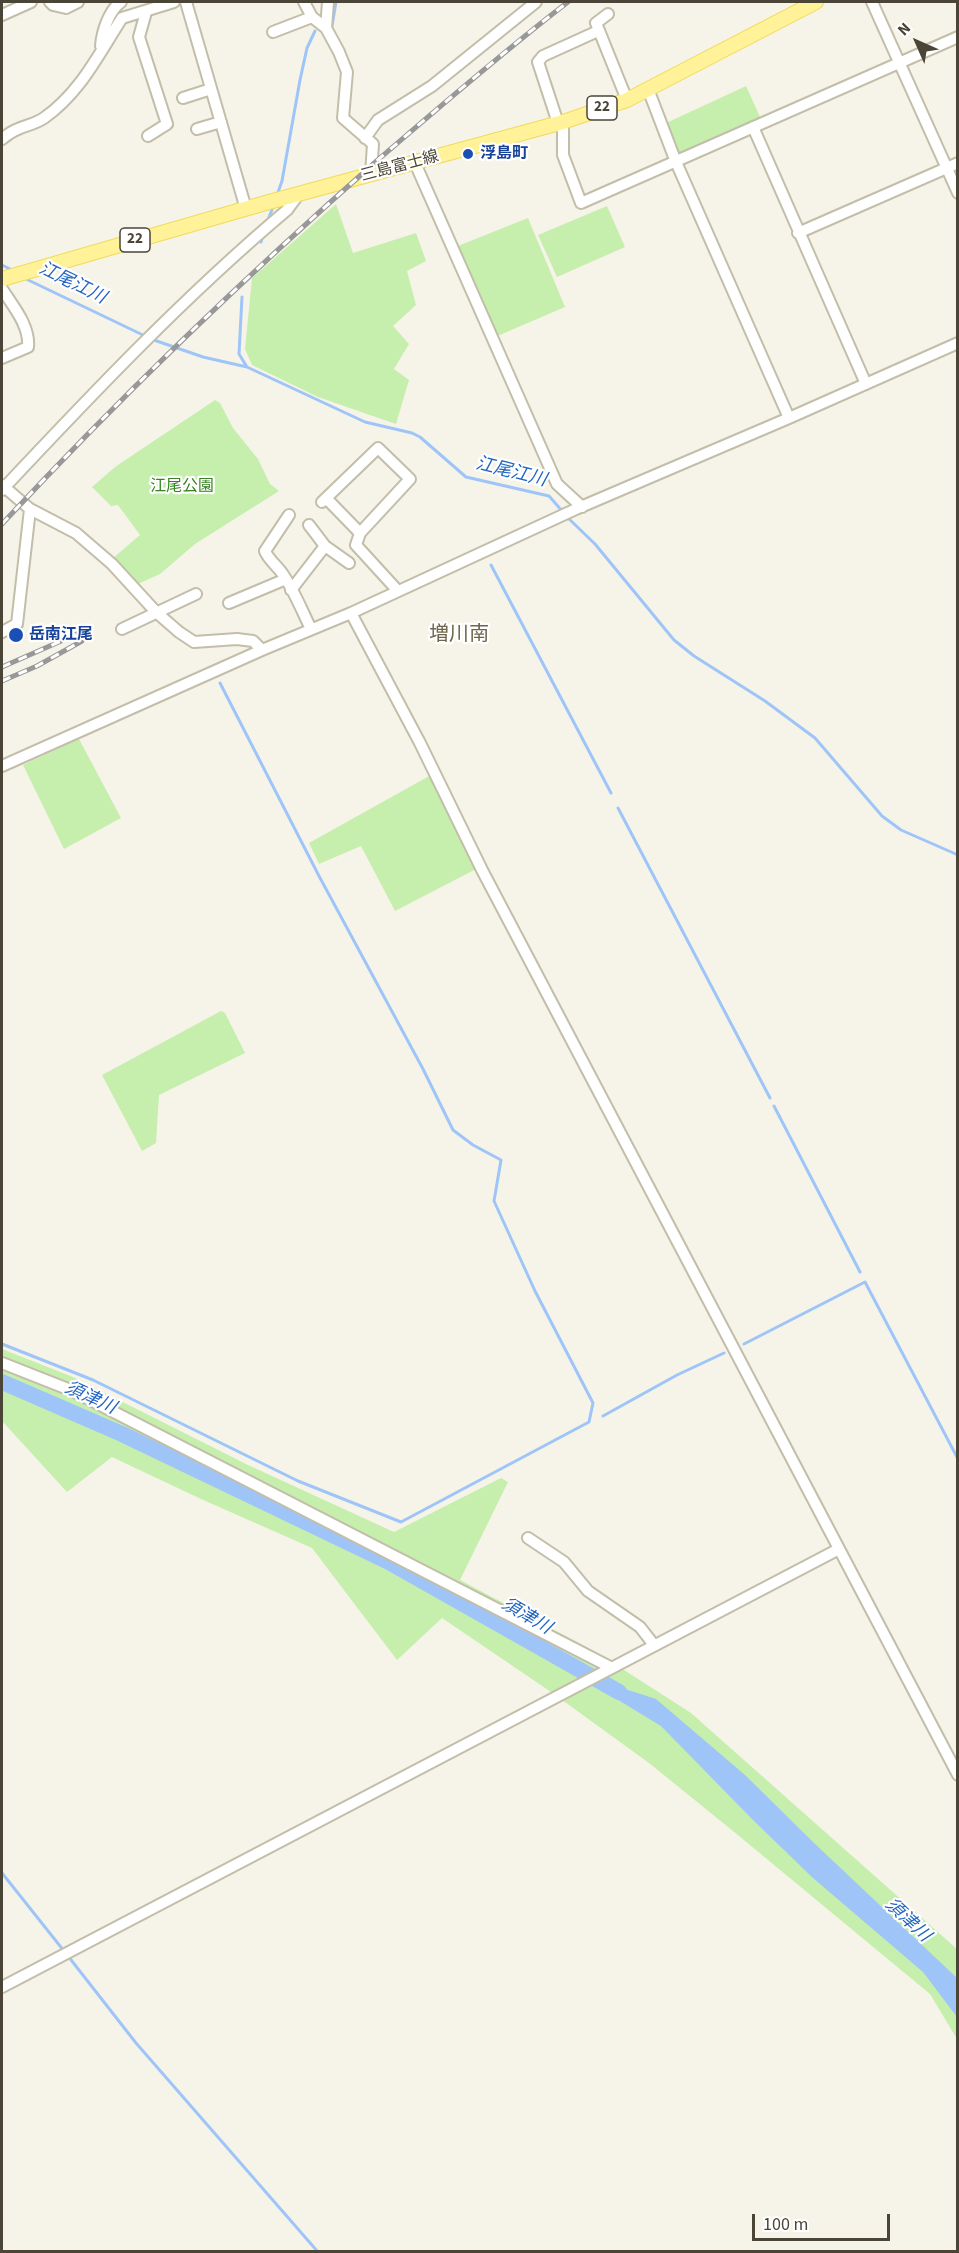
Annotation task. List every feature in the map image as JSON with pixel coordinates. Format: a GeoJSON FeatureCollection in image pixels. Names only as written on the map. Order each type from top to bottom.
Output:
{"type":"FeatureCollection","features":[{"type":"Feature","properties":{"kind":"main road","name":"三島富士線"},"geometry":{"type":"LineString","coordinates":[[4,275],[371,174],[416,164],[627,100],[816,2]]}},
{"type":"Feature","properties":{"kind":"street"},"geometry":{"type":"LineString","coordinates":[[2,15],[31,2]]}},
{"type":"Feature","properties":{"kind":"street"},"geometry":{"type":"LineString","coordinates":[[50,2],[66,8],[78,2]]}},
{"type":"Feature","properties":{"kind":"street"},"geometry":{"type":"LineString","coordinates":[[102,49],[100,44],[108,18],[121,2]]}},
{"type":"Feature","properties":{"kind":"street"},"geometry":{"type":"LineString","coordinates":[[2,139],[16,129],[31,126],[42,120],[61,105],[92,69],[122,18],[174,2]]}},
{"type":"Feature","properties":{"kind":"street"},"geometry":{"type":"LineString","coordinates":[[186,2],[246,210]]}},
{"type":"Feature","properties":{"kind":"street"},"geometry":{"type":"LineString","coordinates":[[303,2],[312,16],[326,28],[347,72],[343,118],[373,144],[371,174]]}},
{"type":"Feature","properties":{"kind":"street"},"geometry":{"type":"LineString","coordinates":[[326,28],[328,2]]}},
{"type":"Feature","properties":{"kind":"street"},"geometry":{"type":"LineString","coordinates":[[365,138],[378,120],[432,86],[536,2]]}},
{"type":"Feature","properties":{"kind":"street"},"geometry":{"type":"LineString","coordinates":[[872,2],[957,193]]}},
{"type":"Feature","properties":{"kind":"street"},"geometry":{"type":"LineString","coordinates":[[146,12],[139,37],[167,124],[148,136]]}},
{"type":"Feature","properties":{"kind":"street"},"geometry":{"type":"LineString","coordinates":[[608,14],[596,23],[627,100]]}},
{"type":"Feature","properties":{"kind":"street"},"geometry":{"type":"LineString","coordinates":[[273,32],[312,16]]}},
{"type":"Feature","properties":{"kind":"street"},"geometry":{"type":"LineString","coordinates":[[598,31],[543,56],[538,62],[560,122],[564,155],[581,203],[957,37]]}},
{"type":"Feature","properties":{"kind":"street"},"geometry":{"type":"LineString","coordinates":[[183,98],[211,89]]}},
{"type":"Feature","properties":{"kind":"street"},"geometry":{"type":"LineString","coordinates":[[648,89],[676,162],[789,418]]}},
{"type":"Feature","properties":{"kind":"street"},"geometry":{"type":"LineString","coordinates":[[197,129],[221,122]]}},
{"type":"Feature","properties":{"kind":"street"},"geometry":{"type":"LineString","coordinates":[[753,127],[866,384]]}},
{"type":"Feature","properties":{"kind":"street"},"geometry":{"type":"LineString","coordinates":[[798,233],[957,163]]}},
{"type":"Feature","properties":{"kind":"street"},"geometry":{"type":"LineString","coordinates":[[416,164],[556,484],[579,508]]}},
{"type":"Feature","properties":{"kind":"street"},"geometry":{"type":"LineString","coordinates":[[262,650],[253,641],[237,639],[194,642],[156,612],[112,564],[76,533],[30,510],[2,487],[110,376],[286,210],[298,195]]}},
{"type":"Feature","properties":{"kind":"street"},"geometry":{"type":"LineString","coordinates":[[2,289],[29,335],[28,347],[2,358]]}},
{"type":"Feature","properties":{"kind":"street"},"geometry":{"type":"LineString","coordinates":[[2,766],[262,650],[351,613],[579,508],[957,343]]}},
{"type":"Feature","properties":{"kind":"street"},"geometry":{"type":"LineString","coordinates":[[360,533],[324,500],[378,448],[410,479],[360,533],[356,545],[398,591]]}},
{"type":"Feature","properties":{"kind":"street"},"geometry":{"type":"LineString","coordinates":[[2,632],[17,624],[30,510]]}},
{"type":"Feature","properties":{"kind":"street"},"geometry":{"type":"LineString","coordinates":[[289,515],[265,551],[286,579],[311,629]]}},
{"type":"Feature","properties":{"kind":"street"},"geometry":{"type":"LineString","coordinates":[[309,525],[325,546],[349,563]]}},
{"type":"Feature","properties":{"kind":"street"},"geometry":{"type":"LineString","coordinates":[[291,590],[325,546]]}},
{"type":"Feature","properties":{"kind":"street"},"geometry":{"type":"LineString","coordinates":[[229,603],[286,579]]}},
{"type":"Feature","properties":{"kind":"street"},"geometry":{"type":"LineString","coordinates":[[122,629],[196,594]]}},
{"type":"Feature","properties":{"kind":"street"},"geometry":{"type":"LineString","coordinates":[[351,613],[420,743],[482,870],[957,1775]]}},
{"type":"Feature","properties":{"kind":"street"},"geometry":{"type":"LineString","coordinates":[[2,1363],[73,1391],[612,1668]]}},
{"type":"Feature","properties":{"kind":"street"},"geometry":{"type":"LineString","coordinates":[[528,1538],[564,1562],[588,1591],[640,1627],[654,1645]]}},
{"type":"Feature","properties":{"kind":"street"},"geometry":{"type":"LineString","coordinates":[[2,1987],[839,1549]]}},
{"type":"Feature","properties":{"kind":"green space"},"geometry":{"type":"Polygon","coordinates":[[[746,86],[761,119],[679,155],[664,124],[746,86]]]}},
{"type":"Feature","properties":{"kind":"green space"},"geometry":{"type":"Polygon","coordinates":[[[336,204],[353,253],[416,233],[426,261],[407,271],[416,305],[393,326],[409,344],[394,369],[409,380],[396,424],[318,397],[252,365],[245,349],[252,278],[336,204]]]}},
{"type":"Feature","properties":{"kind":"green space"},"geometry":{"type":"Polygon","coordinates":[[[607,206],[625,247],[557,277],[538,235],[607,206]]]}},
{"type":"Feature","properties":{"kind":"green space"},"geometry":{"type":"Polygon","coordinates":[[[528,218],[565,307],[495,337],[458,246],[528,218]]]}},
{"type":"Feature","properties":{"kind":"green space","name":"江尾公園"},"geometry":{"type":"Polygon","coordinates":[[[215,400],[220,403],[233,428],[258,459],[270,484],[279,491],[195,544],[160,574],[138,584],[112,559],[140,535],[118,505],[111,506],[92,487],[115,467],[215,400]]]}},
{"type":"Feature","properties":{"kind":"green space"},"geometry":{"type":"Polygon","coordinates":[[[79,739],[121,818],[64,849],[23,765],[79,739]]]}},
{"type":"Feature","properties":{"kind":"green space"},"geometry":{"type":"Polygon","coordinates":[[[431,775],[478,868],[395,911],[361,846],[319,864],[309,843],[431,775]]]}},
{"type":"Feature","properties":{"kind":"green space"},"geometry":{"type":"Polygon","coordinates":[[[221,1011],[225,1013],[245,1053],[159,1095],[156,1143],[142,1151],[102,1075],[221,1011]]]}},
{"type":"Feature","properties":{"kind":"green space"},"geometry":{"type":"Polygon","coordinates":[[[2,1349],[73,1377],[248,1465],[394,1532],[501,1478],[508,1482],[460,1580],[596,1652],[691,1713],[957,1949],[957,2039],[930,1994],[733,1831],[649,1763],[551,1692],[442,1618],[397,1660],[312,1548],[112,1457],[67,1492],[2,1421],[2,1349]]]}},
{"type":"Feature","properties":{"kind":"water"},"geometry":{"type":"Polygon","coordinates":[[[600,1681],[656,1699],[745,1775],[957,1978],[957,2017],[923,1972],[813,1878],[661,1726],[595,1686],[600,1681]]]}},
{"type":"Feature","properties":{"kind":"waterway"},"geometry":{"type":"LineString","coordinates":[[332,26],[336,2]]}},
{"type":"Feature","properties":{"kind":"waterway"},"geometry":{"type":"LineString","coordinates":[[277,195],[282,181],[307,48],[315,31]]}},
{"type":"Feature","properties":{"kind":"waterway"},"geometry":{"type":"LineString","coordinates":[[268,220],[273,207]]}},
{"type":"Feature","properties":{"kind":"waterway"},"geometry":{"type":"LineString","coordinates":[[261,242],[263,235]]}},
{"type":"Feature","properties":{"kind":"waterway","name":"江尾江川"},"geometry":{"type":"LineString","coordinates":[[2,265],[14,271]]}},
{"type":"Feature","properties":{"kind":"waterway","name":"江尾江川"},"geometry":{"type":"LineString","coordinates":[[24,278],[145,336]]}},
{"type":"Feature","properties":{"kind":"waterway"},"geometry":{"type":"LineString","coordinates":[[242,297],[239,354],[247,367]]}},
{"type":"Feature","properties":{"kind":"waterway","name":"江尾江川"},"geometry":{"type":"LineString","coordinates":[[151,339],[203,357],[247,367],[365,422],[412,433],[420,437],[466,477],[549,496],[563,512]]}},
{"type":"Feature","properties":{"kind":"waterway","name":"江尾江川"},"geometry":{"type":"LineString","coordinates":[[567,517],[595,544],[674,640],[694,656],[765,701],[815,738],[882,816],[901,830],[958,855]]}},
{"type":"Feature","properties":{"kind":"waterway"},"geometry":{"type":"LineString","coordinates":[[491,565],[611,793]]}},
{"type":"Feature","properties":{"kind":"waterway"},"geometry":{"type":"LineString","coordinates":[[2,1344],[93,1380],[298,1481],[401,1522],[589,1422],[593,1403],[535,1291],[494,1201],[501,1160],[473,1145],[453,1130],[220,683]]}},
{"type":"Feature","properties":{"kind":"waterway"},"geometry":{"type":"LineString","coordinates":[[618,808],[770,1098]]}},
{"type":"Feature","properties":{"kind":"waterway"},"geometry":{"type":"LineString","coordinates":[[774,1106],[860,1272]]}},
{"type":"Feature","properties":{"kind":"waterway"},"geometry":{"type":"LineString","coordinates":[[744,1344],[865,1282],[958,1459]]}},
{"type":"Feature","properties":{"kind":"waterway"},"geometry":{"type":"LineString","coordinates":[[603,1416],[677,1375],[724,1353]]}},
{"type":"Feature","properties":{"kind":"waterway","name":"須津川"},"geometry":{"type":"LineString","coordinates":[[2,1382],[122,1434],[389,1562],[619,1692]]}},
{"type":"Feature","properties":{"kind":"waterway"},"geometry":{"type":"LineString","coordinates":[[2,1873],[64,1951]]}},
{"type":"Feature","properties":{"kind":"waterway"},"geometry":{"type":"LineString","coordinates":[[68,1956],[136,2043],[318,2252]]}},
{"type":"Feature","properties":{"kind":"railway"},"geometry":{"type":"LineString","coordinates":[[2,524],[186,336],[282,246],[380,158],[568,2]]}},
{"type":"Feature","properties":{"kind":"railway"},"geometry":{"type":"LineString","coordinates":[[2,667],[77,634]]}},
{"type":"Feature","properties":{"kind":"railway"},"geometry":{"type":"LineString","coordinates":[[2,681],[37,666],[82,641]]}},
{"type":"Feature","properties":{"kind":"place","name":"浮島町"},"geometry":{"type":"Point","coordinates":[468,154]}},
{"type":"Feature","properties":{"kind":"place","name":"岳南江尾"},"geometry":{"type":"Point","coordinates":[16,635]}},
{"type":"Feature","properties":{"kind":"district","name":"増川南"},"geometry":{"type":"Point","coordinates":[459,636]}}]}
